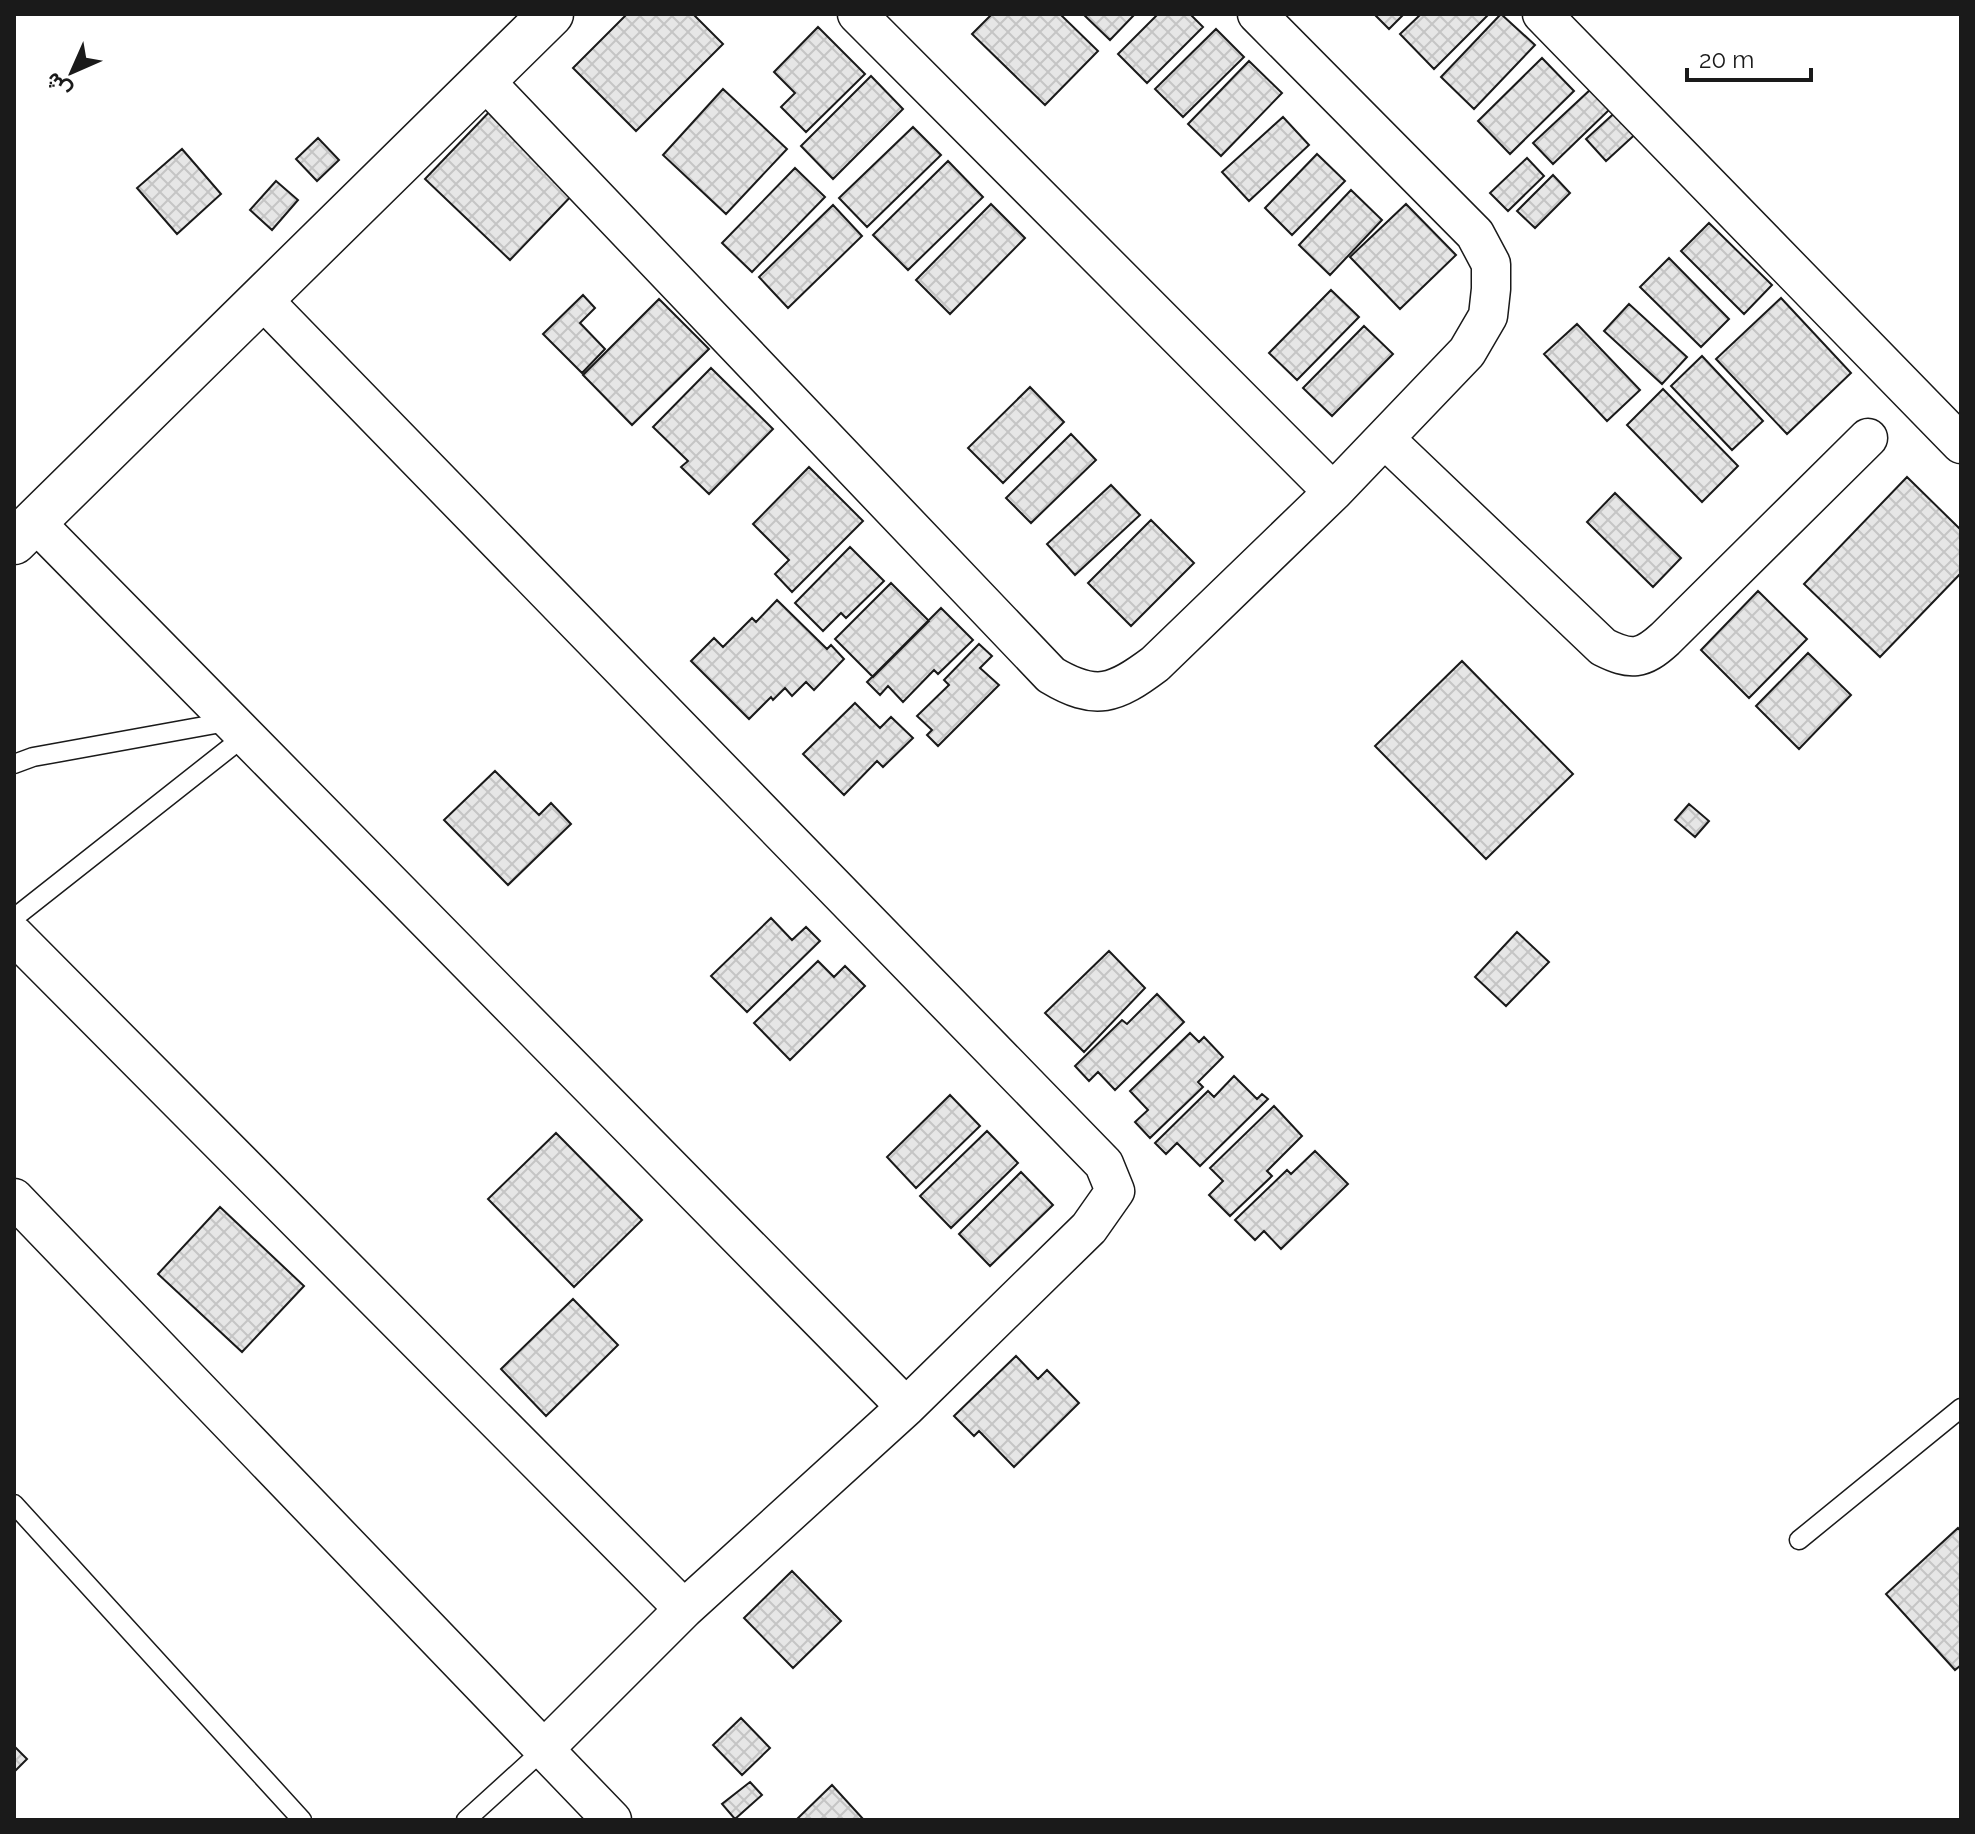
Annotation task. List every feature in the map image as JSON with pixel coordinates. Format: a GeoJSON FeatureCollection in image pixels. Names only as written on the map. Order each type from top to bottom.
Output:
{"type":"FeatureCollection","features":[{"type":"Feature","properties":{"kind":"street"},"geometry":{"type":"LineString","coordinates":[[551,14],[25,532],[239,728],[906,1407]]}},
{"type":"Feature","properties":{"kind":"street"},"geometry":{"type":"LineString","coordinates":[[857,14],[1333,492]]}},
{"type":"Feature","properties":{"kind":"street"},"geometry":{"type":"LineString","coordinates":[[484,80],[1051,675],[1075,689],[1103,692],[1128,684],[1155,664],[1333,492],[1467,352],[1488,316],[1491,264],[1475,234],[1257,14]]}},
{"type":"Feature","properties":{"kind":"street"},"geometry":{"type":"LineString","coordinates":[[1542,14],[1961,444]]}},
{"type":"Feature","properties":{"kind":"street"},"geometry":{"type":"LineString","coordinates":[[262,299],[1104,1164],[1115,1191],[1089,1228],[906,1407],[684,1609],[543,1750]]}},
{"type":"Feature","properties":{"kind":"street"},"geometry":{"type":"LineString","coordinates":[[1385,439],[1603,647],[1616,654],[1634,657],[1648,654],[1665,639],[1868,438]]}},
{"type":"Feature","properties":{"kind":"street"},"geometry":{"type":"LineString","coordinates":[[14,935],[684,1609]]}},
{"type":"Feature","properties":{"kind":"street"},"geometry":{"type":"LineString","coordinates":[[14,1198],[612,1820]]}},
{"type":"Feature","properties":{"kind":"lane"},"geometry":{"type":"LineString","coordinates":[[14,764],[47,754],[239,728]]}},
{"type":"Feature","properties":{"kind":"lane"},"geometry":{"type":"LineString","coordinates":[[14,918],[239,728]]}},
{"type":"Feature","properties":{"kind":"lane"},"geometry":{"type":"LineString","coordinates":[[1799,1540],[1961,1408]]}},
{"type":"Feature","properties":{"kind":"lane"},"geometry":{"type":"LineString","coordinates":[[14,1504],[302,1820]]}},
{"type":"Feature","properties":{"kind":"lane"},"geometry":{"type":"LineString","coordinates":[[466,1820],[543,1750]]}},
{"type":"Feature","properties":{"kind":"building"},"geometry":{"type":"Polygon","coordinates":[[[627,14],[693,14],[723,44],[636,131],[573,68],[627,14]]]}},
{"type":"Feature","properties":{"kind":"building"},"geometry":{"type":"Polygon","coordinates":[[[992,14],[1060,14],[1098,51],[1045,105],[972,34],[992,14]]]}},
{"type":"Feature","properties":{"kind":"building"},"geometry":{"type":"Polygon","coordinates":[[[1083,14],[1135,14],[1110,40],[1083,14]]]}},
{"type":"Feature","properties":{"kind":"building"},"geometry":{"type":"Polygon","coordinates":[[[1158,14],[1190,14],[1203,27],[1147,83],[1118,54],[1158,14]]]}},
{"type":"Feature","properties":{"kind":"building"},"geometry":{"type":"Polygon","coordinates":[[[1374,14],[1404,14],[1389,29],[1374,14]]]}},
{"type":"Feature","properties":{"kind":"building"},"geometry":{"type":"Polygon","coordinates":[[[1421,14],[1489,14],[1434,69],[1400,34],[1421,14]]]}},
{"type":"Feature","properties":{"kind":"building"},"geometry":{"type":"Polygon","coordinates":[[[1501,14],[1535,45],[1474,109],[1441,77],[1501,14]]]}},
{"type":"Feature","properties":{"kind":"building"},"geometry":{"type":"Polygon","coordinates":[[[818,27],[865,74],[806,132],[781,107],[795,93],[774,72],[818,27]]]}},
{"type":"Feature","properties":{"kind":"building"},"geometry":{"type":"Polygon","coordinates":[[[1216,29],[1244,57],[1183,117],[1155,89],[1216,29]]]}},
{"type":"Feature","properties":{"kind":"building"},"geometry":{"type":"Polygon","coordinates":[[[1542,58],[1574,91],[1510,154],[1478,121],[1542,58]]]}},
{"type":"Feature","properties":{"kind":"building"},"geometry":{"type":"Polygon","coordinates":[[[1249,61],[1282,93],[1221,156],[1188,124],[1249,61]]]}},
{"type":"Feature","properties":{"kind":"building"},"geometry":{"type":"Polygon","coordinates":[[[871,76],[903,109],[833,179],[801,146],[871,76]]]}},
{"type":"Feature","properties":{"kind":"building"},"geometry":{"type":"Polygon","coordinates":[[[723,89],[787,149],[726,214],[663,155],[723,89]]]}},
{"type":"Feature","properties":{"kind":"building"},"geometry":{"type":"Polygon","coordinates":[[[1591,89],[1610,109],[1553,164],[1533,143],[1591,89]]]}},
{"type":"Feature","properties":{"kind":"building"},"geometry":{"type":"Polygon","coordinates":[[[1621,107],[1641,129],[1606,161],[1586,139],[1621,107]]]}},
{"type":"Feature","properties":{"kind":"building"},"geometry":{"type":"Polygon","coordinates":[[[493,108],[577,190],[510,260],[425,179],[493,108]]]}},
{"type":"Feature","properties":{"kind":"building"},"geometry":{"type":"Polygon","coordinates":[[[1283,117],[1309,145],[1249,201],[1222,172],[1283,117]]]}},
{"type":"Feature","properties":{"kind":"building"},"geometry":{"type":"Polygon","coordinates":[[[913,127],[941,155],[867,227],[839,198],[913,127]]]}},
{"type":"Feature","properties":{"kind":"building"},"geometry":{"type":"Polygon","coordinates":[[[318,138],[339,160],[317,181],[296,159],[318,138]]]}},
{"type":"Feature","properties":{"kind":"building"},"geometry":{"type":"Polygon","coordinates":[[[182,149],[221,194],[177,234],[137,188],[182,149]]]}},
{"type":"Feature","properties":{"kind":"building"},"geometry":{"type":"Polygon","coordinates":[[[1317,154],[1345,181],[1292,235],[1265,208],[1317,154]]]}},
{"type":"Feature","properties":{"kind":"building"},"geometry":{"type":"Polygon","coordinates":[[[1527,158],[1544,176],[1508,211],[1490,193],[1527,158]]]}},
{"type":"Feature","properties":{"kind":"building"},"geometry":{"type":"Polygon","coordinates":[[[948,161],[983,197],[908,270],[873,235],[948,161]]]}},
{"type":"Feature","properties":{"kind":"building"},"geometry":{"type":"Polygon","coordinates":[[[795,168],[825,197],[752,272],[722,243],[795,168]]]}},
{"type":"Feature","properties":{"kind":"building"},"geometry":{"type":"Polygon","coordinates":[[[1553,175],[1570,193],[1535,228],[1517,211],[1553,175]]]}},
{"type":"Feature","properties":{"kind":"building"},"geometry":{"type":"Polygon","coordinates":[[[276,181],[298,200],[272,230],[250,210],[276,181]]]}},
{"type":"Feature","properties":{"kind":"building"},"geometry":{"type":"Polygon","coordinates":[[[1351,190],[1382,220],[1330,275],[1299,245],[1351,190]]]}},
{"type":"Feature","properties":{"kind":"building"},"geometry":{"type":"Polygon","coordinates":[[[991,204],[1025,238],[950,314],[916,280],[991,204]]]}},
{"type":"Feature","properties":{"kind":"building"},"geometry":{"type":"Polygon","coordinates":[[[1406,204],[1456,255],[1400,309],[1350,257],[1406,204]]]}},
{"type":"Feature","properties":{"kind":"building"},"geometry":{"type":"Polygon","coordinates":[[[833,205],[862,236],[788,308],[759,277],[833,205]]]}},
{"type":"Feature","properties":{"kind":"building"},"geometry":{"type":"Polygon","coordinates":[[[1709,223],[1772,285],[1744,314],[1681,251],[1709,223]]]}},
{"type":"Feature","properties":{"kind":"building"},"geometry":{"type":"Polygon","coordinates":[[[1669,258],[1729,319],[1701,347],[1640,287],[1669,258]]]}},
{"type":"Feature","properties":{"kind":"building"},"geometry":{"type":"Polygon","coordinates":[[[1331,290],[1359,317],[1297,380],[1269,353],[1331,290]]]}},
{"type":"Feature","properties":{"kind":"building"},"geometry":{"type":"Polygon","coordinates":[[[583,295],[595,308],[580,323],[605,349],[582,373],[543,334],[583,295]]]}},
{"type":"Feature","properties":{"kind":"building"},"geometry":{"type":"Polygon","coordinates":[[[1781,298],[1851,373],[1787,434],[1716,359],[1781,298]]]}},
{"type":"Feature","properties":{"kind":"building"},"geometry":{"type":"Polygon","coordinates":[[[659,299],[709,349],[632,425],[583,375],[659,299]]]}},
{"type":"Feature","properties":{"kind":"building"},"geometry":{"type":"Polygon","coordinates":[[[1629,304],[1687,357],[1662,384],[1604,331],[1629,304]]]}},
{"type":"Feature","properties":{"kind":"building"},"geometry":{"type":"Polygon","coordinates":[[[1577,324],[1640,390],[1607,421],[1544,354],[1577,324]]]}},
{"type":"Feature","properties":{"kind":"building"},"geometry":{"type":"Polygon","coordinates":[[[1364,326],[1393,354],[1332,416],[1303,388],[1364,326]]]}},
{"type":"Feature","properties":{"kind":"building"},"geometry":{"type":"Polygon","coordinates":[[[1702,356],[1763,421],[1732,450],[1671,386],[1702,356]]]}},
{"type":"Feature","properties":{"kind":"building"},"geometry":{"type":"Polygon","coordinates":[[[711,368],[773,429],[709,494],[681,467],[688,461],[653,427],[711,368]]]}},
{"type":"Feature","properties":{"kind":"building"},"geometry":{"type":"Polygon","coordinates":[[[1030,387],[1064,422],[1003,483],[968,448],[1030,387]]]}},
{"type":"Feature","properties":{"kind":"building"},"geometry":{"type":"Polygon","coordinates":[[[1663,389],[1738,466],[1702,502],[1627,425],[1663,389]]]}},
{"type":"Feature","properties":{"kind":"building"},"geometry":{"type":"Polygon","coordinates":[[[1071,434],[1096,460],[1031,523],[1006,498],[1071,434]]]}},
{"type":"Feature","properties":{"kind":"building"},"geometry":{"type":"Polygon","coordinates":[[[809,467],[863,521],[792,592],[775,574],[789,560],[753,524],[809,467]]]}},
{"type":"Feature","properties":{"kind":"building"},"geometry":{"type":"Polygon","coordinates":[[[1907,477],[1961,530],[1961,573],[1880,657],[1804,584],[1907,477]]]}},
{"type":"Feature","properties":{"kind":"building"},"geometry":{"type":"Polygon","coordinates":[[[1111,485],[1140,515],[1075,575],[1047,544],[1111,485]]]}},
{"type":"Feature","properties":{"kind":"building"},"geometry":{"type":"Polygon","coordinates":[[[1615,493],[1681,558],[1653,587],[1587,522],[1615,493]]]}},
{"type":"Feature","properties":{"kind":"building"},"geometry":{"type":"Polygon","coordinates":[[[1151,520],[1194,563],[1131,626],[1088,583],[1151,520]]]}},
{"type":"Feature","properties":{"kind":"building"},"geometry":{"type":"Polygon","coordinates":[[[850,547],[884,581],[846,618],[841,613],[823,631],[795,603],[850,547]]]}},
{"type":"Feature","properties":{"kind":"building"},"geometry":{"type":"Polygon","coordinates":[[[891,583],[929,621],[873,677],[835,639],[891,583]]]}},
{"type":"Feature","properties":{"kind":"building"},"geometry":{"type":"Polygon","coordinates":[[[1758,591],[1807,639],[1749,698],[1701,650],[1758,591]]]}},
{"type":"Feature","properties":{"kind":"building"},"geometry":{"type":"Polygon","coordinates":[[[777,600],[827,649],[831,645],[844,659],[814,690],[806,682],[792,696],[785,688],[749,719],[691,661],[714,638],[723,647],[752,618],[756,622],[777,600]]]}},
{"type":"Feature","properties":{"kind":"building"},"geometry":{"type":"Polygon","coordinates":[[[941,608],[973,640],[938,674],[934,670],[903,702],[888,686],[880,695],[867,682],[941,608]]]}},
{"type":"Feature","properties":{"kind":"building"},"geometry":{"type":"Polygon","coordinates":[[[979,644],[992,656],[980,668],[999,685],[938,746],[927,735],[932,730],[917,716],[949,685],[944,680],[979,644]]]}},
{"type":"Feature","properties":{"kind":"building"},"geometry":{"type":"Polygon","coordinates":[[[1808,653],[1851,695],[1799,749],[1756,706],[1808,653]]]}},
{"type":"Feature","properties":{"kind":"building"},"geometry":{"type":"Polygon","coordinates":[[[1462,661],[1573,774],[1486,859],[1375,746],[1462,661]]]}},
{"type":"Feature","properties":{"kind":"building"},"geometry":{"type":"Polygon","coordinates":[[[855,703],[880,728],[891,717],[913,738],[883,767],[877,761],[844,795],[803,754],[855,703]]]}},
{"type":"Feature","properties":{"kind":"building"},"geometry":{"type":"Polygon","coordinates":[[[495,771],[539,815],[551,803],[571,824],[508,885],[444,820],[495,771]]]}},
{"type":"Feature","properties":{"kind":"building"},"geometry":{"type":"Polygon","coordinates":[[[1689,804],[1709,821],[1695,837],[1675,820],[1689,804]]]}},
{"type":"Feature","properties":{"kind":"building"},"geometry":{"type":"Polygon","coordinates":[[[771,918],[792,940],[806,927],[820,941],[747,1012],[711,976],[771,918]]]}},
{"type":"Feature","properties":{"kind":"building"},"geometry":{"type":"Polygon","coordinates":[[[1517,932],[1549,962],[1506,1006],[1475,977],[1517,932]]]}},
{"type":"Feature","properties":{"kind":"building"},"geometry":{"type":"Polygon","coordinates":[[[1109,951],[1145,988],[1084,1052],[1045,1013],[1109,951]]]}},
{"type":"Feature","properties":{"kind":"building"},"geometry":{"type":"Polygon","coordinates":[[[818,961],[834,977],[845,966],[865,986],[790,1060],[754,1023],[818,961]]]}},
{"type":"Feature","properties":{"kind":"building"},"geometry":{"type":"Polygon","coordinates":[[[1157,994],[1184,1022],[1115,1090],[1098,1072],[1089,1081],[1075,1066],[1122,1020],[1127,1024],[1157,994]]]}},
{"type":"Feature","properties":{"kind":"building"},"geometry":{"type":"Polygon","coordinates":[[[1190,1033],[1199,1042],[1204,1037],[1223,1057],[1198,1082],[1203,1087],[1150,1138],[1135,1122],[1148,1110],[1130,1091],[1190,1033]]]}},
{"type":"Feature","properties":{"kind":"building"},"geometry":{"type":"Polygon","coordinates":[[[1234,1076],[1257,1099],[1262,1094],[1268,1099],[1200,1166],[1177,1143],[1166,1154],[1155,1143],[1208,1091],[1214,1097],[1234,1076]]]}},
{"type":"Feature","properties":{"kind":"building"},"geometry":{"type":"Polygon","coordinates":[[[950,1095],[980,1126],[916,1188],[887,1157],[950,1095]]]}},
{"type":"Feature","properties":{"kind":"building"},"geometry":{"type":"Polygon","coordinates":[[[1274,1106],[1302,1136],[1267,1171],[1272,1176],[1230,1216],[1209,1195],[1223,1181],[1210,1168],[1274,1106]]]}},
{"type":"Feature","properties":{"kind":"building"},"geometry":{"type":"Polygon","coordinates":[[[987,1131],[1018,1163],[951,1228],[920,1196],[987,1131]]]}},
{"type":"Feature","properties":{"kind":"building"},"geometry":{"type":"Polygon","coordinates":[[[556,1133],[642,1220],[574,1287],[488,1199],[556,1133]]]}},
{"type":"Feature","properties":{"kind":"building"},"geometry":{"type":"Polygon","coordinates":[[[1315,1151],[1348,1184],[1281,1249],[1264,1231],[1255,1240],[1235,1220],[1287,1170],[1291,1174],[1315,1151]]]}},
{"type":"Feature","properties":{"kind":"building"},"geometry":{"type":"Polygon","coordinates":[[[1021,1172],[1053,1205],[990,1266],[959,1234],[1021,1172]]]}},
{"type":"Feature","properties":{"kind":"building"},"geometry":{"type":"Polygon","coordinates":[[[220,1207],[304,1286],[242,1352],[158,1274],[220,1207]]]}},
{"type":"Feature","properties":{"kind":"building"},"geometry":{"type":"Polygon","coordinates":[[[573,1299],[618,1345],[546,1416],[501,1369],[573,1299]]]}},
{"type":"Feature","properties":{"kind":"building"},"geometry":{"type":"Polygon","coordinates":[[[1016,1356],[1038,1379],[1047,1370],[1079,1403],[1014,1467],[979,1431],[974,1436],[954,1416],[1016,1356]]]}},
{"type":"Feature","properties":{"kind":"building"},"geometry":{"type":"Polygon","coordinates":[[[1958,1528],[1961,1531],[1961,1665],[1955,1670],[1886,1594],[1958,1528]]]}},
{"type":"Feature","properties":{"kind":"building"},"geometry":{"type":"Polygon","coordinates":[[[792,1571],[841,1621],[793,1668],[744,1618],[792,1571]]]}},
{"type":"Feature","properties":{"kind":"building"},"geometry":{"type":"Polygon","coordinates":[[[741,1718],[770,1748],[742,1775],[713,1745],[741,1718]]]}},
{"type":"Feature","properties":{"kind":"building"},"geometry":{"type":"Polygon","coordinates":[[[14,1746],[27,1759],[14,1772],[14,1746]]]}},
{"type":"Feature","properties":{"kind":"building"},"geometry":{"type":"Polygon","coordinates":[[[750,1782],[762,1795],[735,1819],[722,1804],[750,1782]]]}},
{"type":"Feature","properties":{"kind":"building"},"geometry":{"type":"Polygon","coordinates":[[[832,1785],[864,1820],[796,1820],[832,1785]]]}}]}
